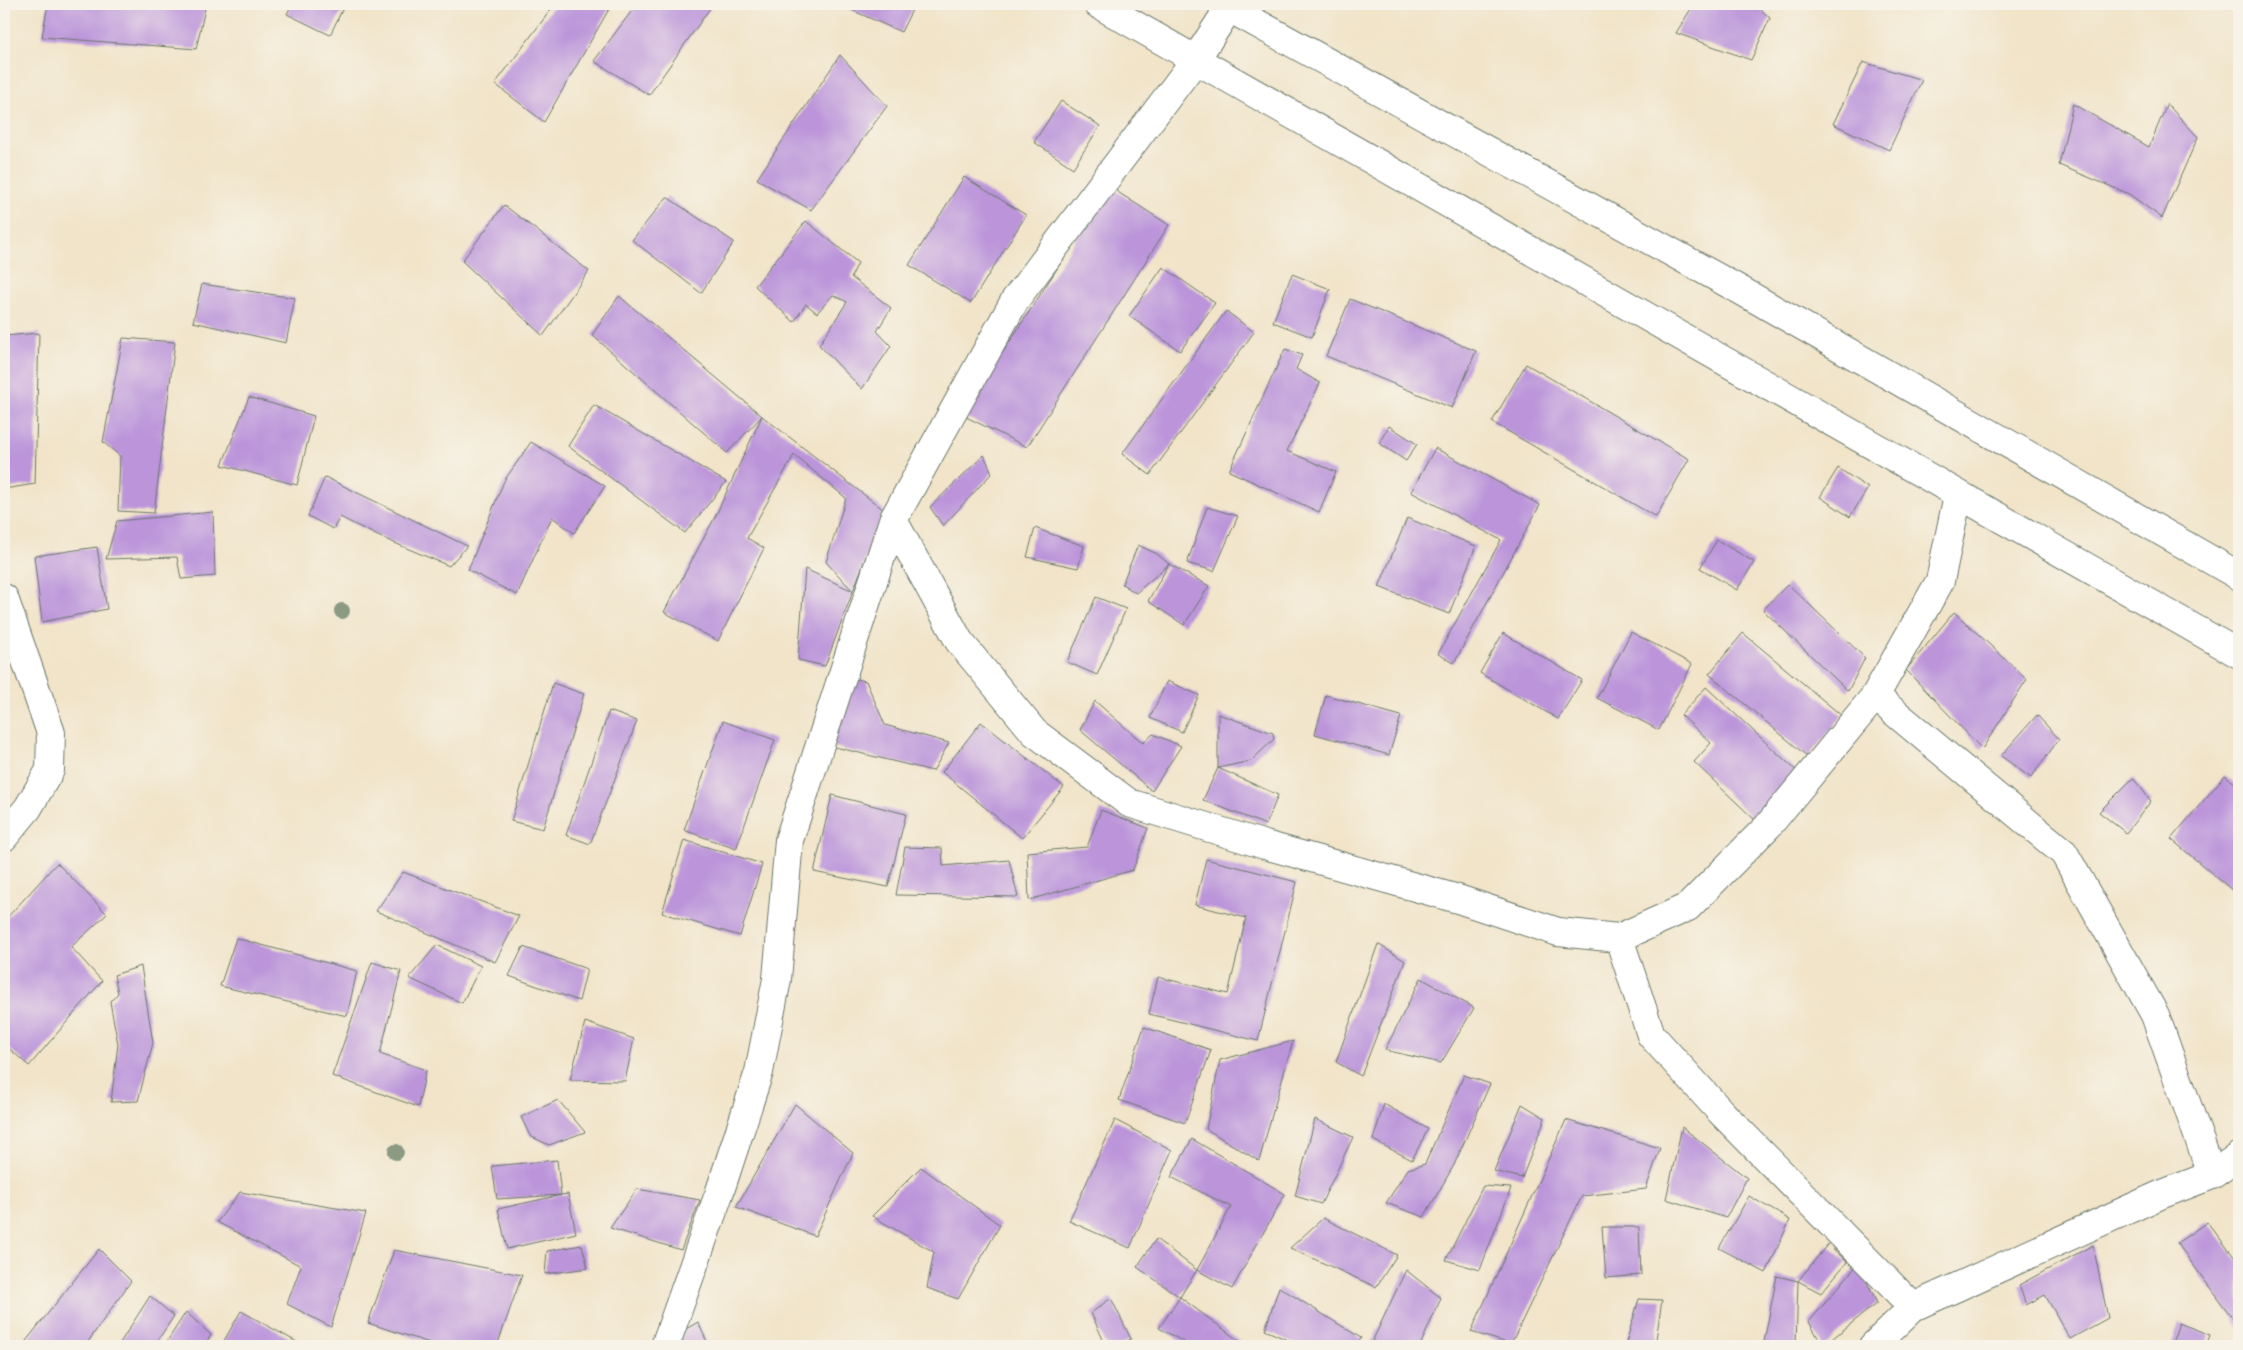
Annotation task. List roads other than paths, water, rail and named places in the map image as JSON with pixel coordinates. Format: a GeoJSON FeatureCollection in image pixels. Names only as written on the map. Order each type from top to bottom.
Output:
{"type":"FeatureCollection","features":[{"type":"Feature","properties":{"kind":"street"},"geometry":{"type":"LineString","coordinates":[[1098,4],[2239,654]]}},
{"type":"Feature","properties":{"kind":"street"},"geometry":{"type":"LineString","coordinates":[[665,1346],[719,1194],[759,1072],[777,979],[790,840],[893,520],[1015,300],[1196,59],[1227,5],[1732,285],[2239,576]]}},
{"type":"Feature","properties":{"kind":"street"},"geometry":{"type":"LineString","coordinates":[[893,520],[959,641],[1034,732],[1129,803],[1265,845],[1458,899],[1558,932],[1619,938],[1688,907],[1768,826],[1875,696],[1940,581],[1958,495]]}},
{"type":"Feature","properties":{"kind":"street"},"geometry":{"type":"LineString","coordinates":[[4,598],[51,733],[50,770],[28,808],[4,837]]}},
{"type":"Feature","properties":{"kind":"street"},"geometry":{"type":"LineString","coordinates":[[1875,696],[2064,852],[2156,1016],[2212,1175]]}},
{"type":"Feature","properties":{"kind":"street"},"geometry":{"type":"LineString","coordinates":[[1619,938],[1651,1034],[1720,1112],[1913,1307]]}},
{"type":"Feature","properties":{"kind":"street"},"geometry":{"type":"LineString","coordinates":[[1873,1346],[1913,1307],[2160,1195],[2212,1175],[2239,1156]]}}]}
